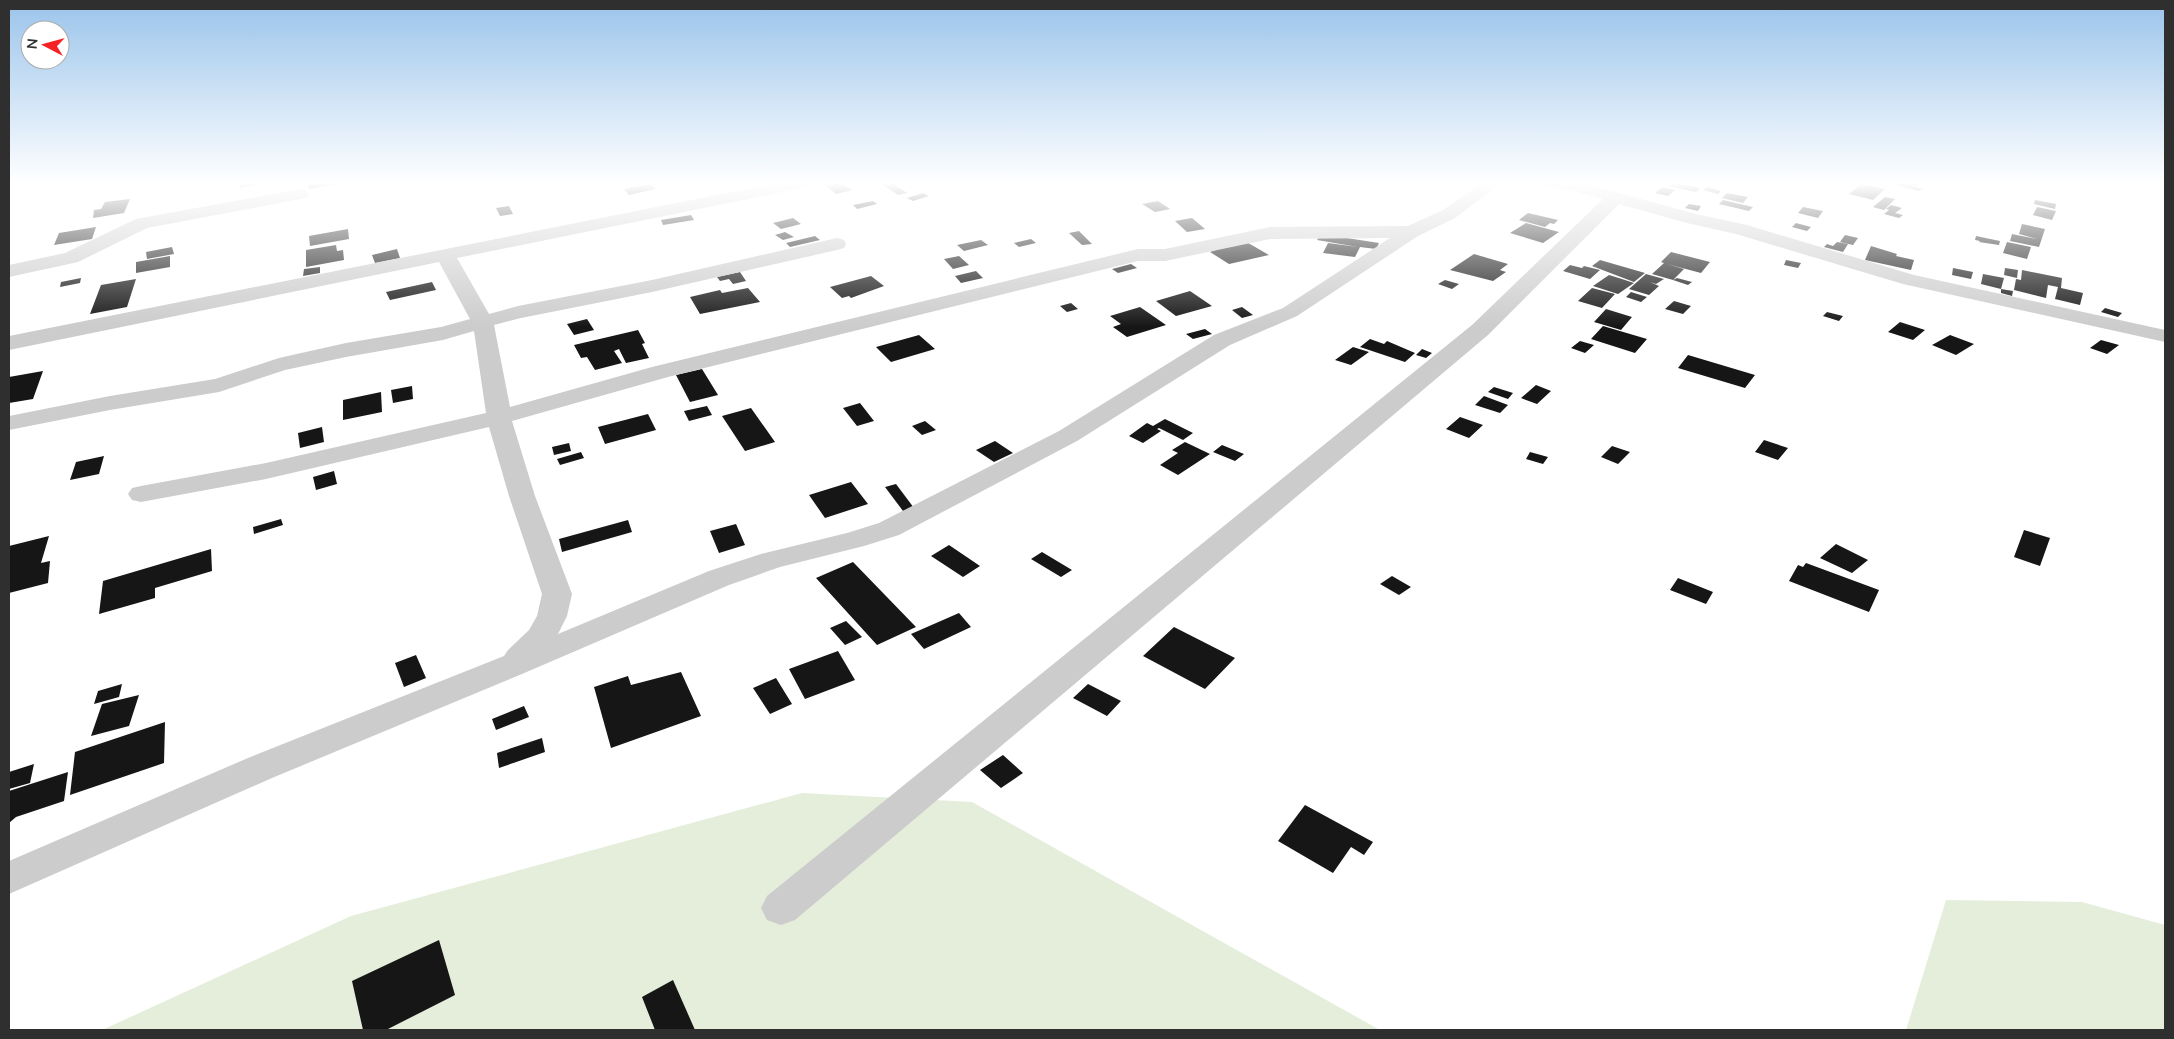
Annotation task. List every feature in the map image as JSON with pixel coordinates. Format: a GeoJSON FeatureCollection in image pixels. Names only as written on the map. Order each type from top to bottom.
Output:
{"type":"FeatureCollection","features":[{"type":"Feature","properties":{"kind":"street"},"geometry":{"type":"LineString","coordinates":[[9,270],[71,258],[127,230]]}},
{"type":"Feature","properties":{"kind":"street"},"geometry":{"type":"LineString","coordinates":[[9,342],[567,230]]}},
{"type":"Feature","properties":{"kind":"street"},"geometry":{"type":"LineString","coordinates":[[9,878],[260,768],[511,666],[719,578],[770,560],[854,540],[888,529],[1068,436],[1222,340],[1290,312],[1414,230]]}},
{"type":"Feature","properties":{"kind":"street"},"geometry":{"type":"LineString","coordinates":[[781,908],[1480,330],[1582,230]]}},
{"type":"Feature","properties":{"kind":"street"},"geometry":{"type":"LineString","coordinates":[[1745,230],[1910,280],[2165,336]]}},
{"type":"Feature","properties":{"kind":"street"},"geometry":{"type":"LineString","coordinates":[[141,494],[266,471],[499,417],[660,372],[1138,255],[1165,254],[1270,232],[1411,232]]}},
{"type":"Feature","properties":{"kind":"street"},"geometry":{"type":"LineString","coordinates":[[9,423],[110,403],[218,385],[280,365],[346,350],[443,334],[518,312],[652,286],[837,244]]}},
{"type":"Feature","properties":{"kind":"street"},"geometry":{"type":"LineString","coordinates":[[445,255],[483,322],[493,372],[499,417],[522,496],[557,594],[552,616],[540,637],[511,666]]}},
{"type":"Feature","properties":{"kind":"green space"},"geometry":{"type":"Polygon","coordinates":[[[802,793],[972,802],[1380,1030],[102,1030],[351,916],[802,793]]]}},
{"type":"Feature","properties":{"kind":"green space"},"geometry":{"type":"Polygon","coordinates":[[[1946,900],[2082,902],[2165,925],[2165,1030],[1906,1030],[1946,900]]]}},
{"type":"Feature","properties":{"kind":"building"},"geometry":{"type":"Polygon","coordinates":[[[95,230],[92,239],[54,245],[59,233],[95,230]]]}},
{"type":"Feature","properties":{"kind":"building"},"geometry":{"type":"Polygon","coordinates":[[[348,230],[349,239],[310,246],[309,236],[348,230]]]}},
{"type":"Feature","properties":{"kind":"building"},"geometry":{"type":"Polygon","coordinates":[[[1514,230],[1559,232],[1543,243],[1510,233],[1514,230]]]}},
{"type":"Feature","properties":{"kind":"building"},"geometry":{"type":"Polygon","coordinates":[[[2020,230],[2045,230],[2039,247],[2010,241],[2012,234],[2037,239],[2019,234],[2020,230]]]}},
{"type":"Feature","properties":{"kind":"building"},"geometry":{"type":"Polygon","coordinates":[[[1079,231],[1092,244],[1082,245],[1069,233],[1079,231]]]}},
{"type":"Feature","properties":{"kind":"building"},"geometry":{"type":"Polygon","coordinates":[[[785,232],[794,237],[783,240],[775,235],[785,232]]]}},
{"type":"Feature","properties":{"kind":"building"},"geometry":{"type":"Polygon","coordinates":[[[1321,234],[1379,243],[1376,249],[1360,247],[1355,257],[1323,253],[1328,243],[1358,247],[1317,240],[1321,234]]]}},
{"type":"Feature","properties":{"kind":"building"},"geometry":{"type":"Polygon","coordinates":[[[1845,235],[1858,238],[1853,245],[1840,242],[1845,235]]]}},
{"type":"Feature","properties":{"kind":"building"},"geometry":{"type":"Polygon","coordinates":[[[815,236],[820,240],[790,247],[786,243],[815,236]]]}},
{"type":"Feature","properties":{"kind":"building"},"geometry":{"type":"Polygon","coordinates":[[[1976,236],[2000,241],[1999,245],[1979,242],[1975,240],[1976,236]]]}},
{"type":"Feature","properties":{"kind":"building"},"geometry":{"type":"Polygon","coordinates":[[[1031,239],[1036,243],[1019,247],[1014,243],[1031,239]]]}},
{"type":"Feature","properties":{"kind":"building"},"geometry":{"type":"Polygon","coordinates":[[[981,240],[988,245],[964,251],[957,245],[981,240]]]}},
{"type":"Feature","properties":{"kind":"building"},"geometry":{"type":"Polygon","coordinates":[[[1243,240],[1269,255],[1229,264],[1210,252],[1243,240]]]}},
{"type":"Feature","properties":{"kind":"building"},"geometry":{"type":"Polygon","coordinates":[[[1837,242],[1848,244],[1843,252],[1824,247],[1827,244],[1833,246],[1837,242]]]}},
{"type":"Feature","properties":{"kind":"building"},"geometry":{"type":"Polygon","coordinates":[[[2007,242],[2031,247],[2027,259],[2003,253],[2007,242]]]}},
{"type":"Feature","properties":{"kind":"building"},"geometry":{"type":"Polygon","coordinates":[[[336,245],[337,251],[343,250],[344,260],[306,267],[306,250],[336,245]]]}},
{"type":"Feature","properties":{"kind":"building"},"geometry":{"type":"Polygon","coordinates":[[[1871,246],[1897,254],[1896,256],[1914,260],[1911,270],[1865,260],[1871,246]]]}},
{"type":"Feature","properties":{"kind":"building"},"geometry":{"type":"Polygon","coordinates":[[[172,247],[174,254],[147,259],[146,252],[172,247]]]}},
{"type":"Feature","properties":{"kind":"building"},"geometry":{"type":"Polygon","coordinates":[[[397,249],[400,258],[375,263],[372,255],[397,249]]]}},
{"type":"Feature","properties":{"kind":"building"},"geometry":{"type":"Polygon","coordinates":[[[1671,252],[1710,262],[1701,273],[1667,264],[1684,269],[1673,280],[1652,274],[1664,263],[1661,262],[1671,252]]]}},
{"type":"Feature","properties":{"kind":"building"},"geometry":{"type":"Polygon","coordinates":[[[1474,254],[1508,264],[1500,270],[1506,272],[1493,281],[1450,270],[1474,254]]]}},
{"type":"Feature","properties":{"kind":"building"},"geometry":{"type":"Polygon","coordinates":[[[170,256],[170,267],[136,273],[136,262],[170,256]]]}},
{"type":"Feature","properties":{"kind":"building"},"geometry":{"type":"Polygon","coordinates":[[[959,256],[969,265],[953,269],[944,259],[959,256]]]}},
{"type":"Feature","properties":{"kind":"building"},"geometry":{"type":"Polygon","coordinates":[[[1600,260],[1645,273],[1634,282],[1592,266],[1600,260]]]}},
{"type":"Feature","properties":{"kind":"building"},"geometry":{"type":"Polygon","coordinates":[[[1786,260],[1801,263],[1798,268],[1784,265],[1786,260]]]}},
{"type":"Feature","properties":{"kind":"building"},"geometry":{"type":"Polygon","coordinates":[[[1131,264],[1137,268],[1118,273],[1112,269],[1131,264]]]}},
{"type":"Feature","properties":{"kind":"building"},"geometry":{"type":"Polygon","coordinates":[[[1570,265],[1600,270],[1590,279],[1563,271],[1570,265]]]}},
{"type":"Feature","properties":{"kind":"building"},"geometry":{"type":"Polygon","coordinates":[[[320,267],[320,273],[303,276],[304,269],[320,267]]]}},
{"type":"Feature","properties":{"kind":"building"},"geometry":{"type":"Polygon","coordinates":[[[1953,268],[1973,272],[1971,279],[1952,275],[1953,268]]]}},
{"type":"Feature","properties":{"kind":"building"},"geometry":{"type":"Polygon","coordinates":[[[2005,268],[2018,270],[2017,278],[2004,275],[2005,268]]]}},
{"type":"Feature","properties":{"kind":"building"},"geometry":{"type":"Polygon","coordinates":[[[2022,270],[2062,278],[2061,288],[2083,293],[2080,305],[2055,299],[2058,287],[2048,285],[2046,298],[2014,290],[2016,279],[2021,280],[2022,270]]]}},
{"type":"Feature","properties":{"kind":"building"},"geometry":{"type":"Polygon","coordinates":[[[976,271],[983,278],[961,283],[955,276],[976,271]]]}},
{"type":"Feature","properties":{"kind":"building"},"geometry":{"type":"Polygon","coordinates":[[[740,272],[746,281],[733,284],[729,279],[720,281],[717,277],[740,272]]]}},
{"type":"Feature","properties":{"kind":"building"},"geometry":{"type":"Polygon","coordinates":[[[1646,274],[1664,279],[1656,284],[1650,282],[1659,286],[1649,295],[1629,289],[1646,274]]]}},
{"type":"Feature","properties":{"kind":"building"},"geometry":{"type":"Polygon","coordinates":[[[1983,274],[2004,278],[2001,289],[1981,284],[1983,274]]]}},
{"type":"Feature","properties":{"kind":"building"},"geometry":{"type":"Polygon","coordinates":[[[1609,275],[1634,283],[1618,294],[1593,286],[1609,275]]]}},
{"type":"Feature","properties":{"kind":"building"},"geometry":{"type":"Polygon","coordinates":[[[871,276],[884,286],[851,298],[849,296],[842,298],[830,287],[871,276]]]}},
{"type":"Feature","properties":{"kind":"building"},"geometry":{"type":"Polygon","coordinates":[[[81,278],[80,283],[60,287],[61,282],[81,278]]]}},
{"type":"Feature","properties":{"kind":"building"},"geometry":{"type":"Polygon","coordinates":[[[1677,278],[1692,282],[1688,285],[1673,280],[1677,278]]]}},
{"type":"Feature","properties":{"kind":"building"},"geometry":{"type":"Polygon","coordinates":[[[136,279],[127,307],[90,314],[101,285],[136,279]]]}},
{"type":"Feature","properties":{"kind":"building"},"geometry":{"type":"Polygon","coordinates":[[[1445,280],[1459,284],[1452,289],[1438,284],[1445,280]]]}},
{"type":"Feature","properties":{"kind":"building"},"geometry":{"type":"Polygon","coordinates":[[[432,282],[436,290],[390,300],[386,292],[432,282]]]}},
{"type":"Feature","properties":{"kind":"building"},"geometry":{"type":"Polygon","coordinates":[[[748,288],[760,302],[700,314],[690,297],[720,290],[722,293],[748,288]]]}},
{"type":"Feature","properties":{"kind":"building"},"geometry":{"type":"Polygon","coordinates":[[[1592,288],[1615,294],[1602,308],[1578,301],[1592,288]]]}},
{"type":"Feature","properties":{"kind":"building"},"geometry":{"type":"Polygon","coordinates":[[[2001,289],[2013,291],[2012,296],[2001,293],[2001,289]]]}},
{"type":"Feature","properties":{"kind":"building"},"geometry":{"type":"Polygon","coordinates":[[[1190,291],[1212,306],[1176,316],[1156,301],[1190,291]]]}},
{"type":"Feature","properties":{"kind":"building"},"geometry":{"type":"Polygon","coordinates":[[[1631,292],[1647,297],[1641,302],[1626,297],[1631,292]]]}},
{"type":"Feature","properties":{"kind":"building"},"geometry":{"type":"Polygon","coordinates":[[[1674,301],[1691,306],[1683,314],[1665,309],[1674,301]]]}},
{"type":"Feature","properties":{"kind":"building"},"geometry":{"type":"Polygon","coordinates":[[[1071,303],[1078,309],[1067,312],[1060,306],[1071,303]]]}},
{"type":"Feature","properties":{"kind":"building"},"geometry":{"type":"Polygon","coordinates":[[[1140,307],[1166,325],[1127,337],[1113,327],[1121,324],[1110,316],[1140,307]]]}},
{"type":"Feature","properties":{"kind":"building"},"geometry":{"type":"Polygon","coordinates":[[[1242,307],[1253,315],[1242,318],[1232,310],[1242,307]]]}},
{"type":"Feature","properties":{"kind":"building"},"geometry":{"type":"Polygon","coordinates":[[[2105,308],[2122,313],[2118,317],[2101,312],[2105,308]]]}},
{"type":"Feature","properties":{"kind":"building"},"geometry":{"type":"Polygon","coordinates":[[[1606,309],[1632,317],[1621,330],[1594,322],[1606,309]]]}},
{"type":"Feature","properties":{"kind":"building"},"geometry":{"type":"Polygon","coordinates":[[[1827,312],[1843,316],[1839,321],[1823,316],[1827,312]]]}},
{"type":"Feature","properties":{"kind":"building"},"geometry":{"type":"Polygon","coordinates":[[[587,319],[594,330],[574,335],[567,324],[587,319]]]}},
{"type":"Feature","properties":{"kind":"building"},"geometry":{"type":"Polygon","coordinates":[[[1900,322],[1925,330],[1913,340],[1888,332],[1900,322]]]}},
{"type":"Feature","properties":{"kind":"building"},"geometry":{"type":"Polygon","coordinates":[[[1603,326],[1647,339],[1635,353],[1591,339],[1603,326]]]}},
{"type":"Feature","properties":{"kind":"building"},"geometry":{"type":"Polygon","coordinates":[[[1205,329],[1212,334],[1193,339],[1186,334],[1205,329]]]}},
{"type":"Feature","properties":{"kind":"building"},"geometry":{"type":"Polygon","coordinates":[[[638,330],[645,343],[642,344],[649,358],[626,363],[619,349],[614,351],[622,363],[595,370],[587,357],[581,358],[574,345],[638,330]]]}},
{"type":"Feature","properties":{"kind":"building"},"geometry":{"type":"Polygon","coordinates":[[[919,335],[935,349],[891,362],[876,347],[919,335]]]}},
{"type":"Feature","properties":{"kind":"building"},"geometry":{"type":"Polygon","coordinates":[[[1950,335],[1974,344],[1956,355],[1932,345],[1950,335]]]}},
{"type":"Feature","properties":{"kind":"building"},"geometry":{"type":"Polygon","coordinates":[[[1370,339],[1384,344],[1387,341],[1415,353],[1405,362],[1360,347],[1370,339]]]}},
{"type":"Feature","properties":{"kind":"building"},"geometry":{"type":"Polygon","coordinates":[[[2101,340],[2119,345],[2107,354],[2090,348],[2101,340]]]}},
{"type":"Feature","properties":{"kind":"building"},"geometry":{"type":"Polygon","coordinates":[[[1580,341],[1594,345],[1585,353],[1571,348],[1580,341]]]}},
{"type":"Feature","properties":{"kind":"building"},"geometry":{"type":"Polygon","coordinates":[[[1353,347],[1369,352],[1351,365],[1335,360],[1353,347]]]}},
{"type":"Feature","properties":{"kind":"building"},"geometry":{"type":"Polygon","coordinates":[[[1422,349],[1432,353],[1426,358],[1416,355],[1422,349]]]}},
{"type":"Feature","properties":{"kind":"building"},"geometry":{"type":"Polygon","coordinates":[[[1688,355],[1755,375],[1745,388],[1678,368],[1688,355]]]}},
{"type":"Feature","properties":{"kind":"building"},"geometry":{"type":"Polygon","coordinates":[[[702,369],[718,395],[690,402],[676,375],[702,369]]]}},
{"type":"Feature","properties":{"kind":"building"},"geometry":{"type":"Polygon","coordinates":[[[43,371],[33,399],[9,403],[9,377],[43,371]]]}},
{"type":"Feature","properties":{"kind":"building"},"geometry":{"type":"Polygon","coordinates":[[[1536,385],[1551,391],[1537,404],[1521,398],[1536,385]]]}},
{"type":"Feature","properties":{"kind":"building"},"geometry":{"type":"Polygon","coordinates":[[[412,386],[413,399],[393,403],[391,390],[412,386]]]}},
{"type":"Feature","properties":{"kind":"building"},"geometry":{"type":"Polygon","coordinates":[[[1494,387],[1513,393],[1508,399],[1488,392],[1494,387]]]}},
{"type":"Feature","properties":{"kind":"building"},"geometry":{"type":"Polygon","coordinates":[[[381,392],[382,412],[343,420],[343,400],[381,392]]]}},
{"type":"Feature","properties":{"kind":"building"},"geometry":{"type":"Polygon","coordinates":[[[1484,396],[1508,405],[1500,413],[1475,405],[1484,396]]]}},
{"type":"Feature","properties":{"kind":"building"},"geometry":{"type":"Polygon","coordinates":[[[860,403],[874,421],[857,426],[843,408],[860,403]]]}},
{"type":"Feature","properties":{"kind":"building"},"geometry":{"type":"Polygon","coordinates":[[[707,406],[712,415],[689,421],[684,411],[707,406]]]}},
{"type":"Feature","properties":{"kind":"building"},"geometry":{"type":"Polygon","coordinates":[[[751,408],[775,442],[745,451],[722,416],[751,408]]]}},
{"type":"Feature","properties":{"kind":"building"},"geometry":{"type":"Polygon","coordinates":[[[648,414],[656,430],[605,444],[598,427],[648,414]]]}},
{"type":"Feature","properties":{"kind":"building"},"geometry":{"type":"Polygon","coordinates":[[[1460,417],[1483,425],[1469,438],[1446,429],[1460,417]]]}},
{"type":"Feature","properties":{"kind":"building"},"geometry":{"type":"Polygon","coordinates":[[[1165,419],[1193,433],[1183,440],[1159,428],[1157,429],[1161,431],[1143,443],[1129,436],[1147,423],[1153,426],[1165,419]]]}},
{"type":"Feature","properties":{"kind":"building"},"geometry":{"type":"Polygon","coordinates":[[[925,421],[936,430],[922,435],[912,426],[925,421]]]}},
{"type":"Feature","properties":{"kind":"building"},"geometry":{"type":"Polygon","coordinates":[[[322,427],[324,442],[300,448],[298,433],[322,427]]]}},
{"type":"Feature","properties":{"kind":"building"},"geometry":{"type":"Polygon","coordinates":[[[1764,440],[1788,448],[1778,460],[1755,452],[1764,440]]]}},
{"type":"Feature","properties":{"kind":"building"},"geometry":{"type":"Polygon","coordinates":[[[995,441],[1013,453],[994,462],[976,450],[995,441]]]}},
{"type":"Feature","properties":{"kind":"building"},"geometry":{"type":"Polygon","coordinates":[[[1185,442],[1210,454],[1178,475],[1160,465],[1178,453],[1172,450],[1185,442]]]}},
{"type":"Feature","properties":{"kind":"building"},"geometry":{"type":"Polygon","coordinates":[[[569,443],[571,451],[554,455],[552,447],[569,443]]]}},
{"type":"Feature","properties":{"kind":"building"},"geometry":{"type":"Polygon","coordinates":[[[1222,445],[1244,454],[1235,461],[1213,452],[1222,445]]]}},
{"type":"Feature","properties":{"kind":"building"},"geometry":{"type":"Polygon","coordinates":[[[1612,446],[1630,452],[1618,464],[1601,457],[1612,446]]]}},
{"type":"Feature","properties":{"kind":"building"},"geometry":{"type":"Polygon","coordinates":[[[581,452],[584,458],[560,465],[557,459],[581,452]]]}},
{"type":"Feature","properties":{"kind":"building"},"geometry":{"type":"Polygon","coordinates":[[[1530,452],[1548,457],[1543,464],[1526,459],[1530,452]]]}},
{"type":"Feature","properties":{"kind":"building"},"geometry":{"type":"Polygon","coordinates":[[[104,456],[99,474],[70,480],[76,462],[104,456]]]}},
{"type":"Feature","properties":{"kind":"building"},"geometry":{"type":"Polygon","coordinates":[[[334,471],[337,484],[316,490],[313,477],[334,471]]]}},
{"type":"Feature","properties":{"kind":"building"},"geometry":{"type":"Polygon","coordinates":[[[851,482],[868,504],[825,518],[809,495],[851,482]]]}},
{"type":"Feature","properties":{"kind":"building"},"geometry":{"type":"Polygon","coordinates":[[[896,484],[914,508],[903,511],[885,487],[896,484]]]}},
{"type":"Feature","properties":{"kind":"building"},"geometry":{"type":"Polygon","coordinates":[[[281,519],[283,525],[254,534],[253,527],[281,519]]]}},
{"type":"Feature","properties":{"kind":"building"},"geometry":{"type":"Polygon","coordinates":[[[628,520],[632,532],[562,552],[559,539],[628,520]]]}},
{"type":"Feature","properties":{"kind":"building"},"geometry":{"type":"Polygon","coordinates":[[[736,524],[745,545],[719,553],[710,531],[736,524]]]}},
{"type":"Feature","properties":{"kind":"building"},"geometry":{"type":"Polygon","coordinates":[[[2024,530],[2050,538],[2040,566],[2014,557],[2024,530]]]}},
{"type":"Feature","properties":{"kind":"building"},"geometry":{"type":"Polygon","coordinates":[[[49,536],[41,563],[50,561],[48,583],[9,593],[9,546],[49,536]]]}},
{"type":"Feature","properties":{"kind":"building"},"geometry":{"type":"Polygon","coordinates":[[[1836,544],[1868,560],[1852,573],[1820,558],[1836,544]]]}},
{"type":"Feature","properties":{"kind":"building"},"geometry":{"type":"Polygon","coordinates":[[[949,545],[980,566],[963,577],[931,556],[949,545]]]}},
{"type":"Feature","properties":{"kind":"building"},"geometry":{"type":"Polygon","coordinates":[[[211,549],[212,571],[155,588],[155,598],[99,614],[103,581],[211,549]]]}},
{"type":"Feature","properties":{"kind":"building"},"geometry":{"type":"Polygon","coordinates":[[[1042,552],[1072,570],[1061,577],[1031,559],[1042,552]]]}},
{"type":"Feature","properties":{"kind":"building"},"geometry":{"type":"Polygon","coordinates":[[[853,562],[916,627],[877,645],[816,578],[853,562]]]}},
{"type":"Feature","properties":{"kind":"building"},"geometry":{"type":"Polygon","coordinates":[[[1806,563],[1879,590],[1869,612],[1789,581],[1798,565],[1803,567],[1806,563]]]}},
{"type":"Feature","properties":{"kind":"building"},"geometry":{"type":"Polygon","coordinates":[[[1392,576],[1411,587],[1399,595],[1380,584],[1392,576]]]}},
{"type":"Feature","properties":{"kind":"building"},"geometry":{"type":"Polygon","coordinates":[[[1678,578],[1713,592],[1706,604],[1670,590],[1678,578]]]}},
{"type":"Feature","properties":{"kind":"building"},"geometry":{"type":"Polygon","coordinates":[[[959,613],[971,627],[924,649],[911,634],[959,613]]]}},
{"type":"Feature","properties":{"kind":"building"},"geometry":{"type":"Polygon","coordinates":[[[846,621],[862,637],[845,645],[830,628],[846,621]]]}},
{"type":"Feature","properties":{"kind":"building"},"geometry":{"type":"Polygon","coordinates":[[[1174,627],[1235,658],[1205,689],[1143,656],[1174,627]]]}},
{"type":"Feature","properties":{"kind":"building"},"geometry":{"type":"Polygon","coordinates":[[[838,651],[855,680],[805,699],[789,669],[838,651]]]}},
{"type":"Feature","properties":{"kind":"building"},"geometry":{"type":"Polygon","coordinates":[[[416,655],[426,678],[404,687],[395,663],[416,655]]]}},
{"type":"Feature","properties":{"kind":"building"},"geometry":{"type":"Polygon","coordinates":[[[681,672],[701,716],[611,748],[594,687],[628,676],[631,685],[681,672]]]}},
{"type":"Feature","properties":{"kind":"building"},"geometry":{"type":"Polygon","coordinates":[[[776,678],[792,704],[770,714],[753,688],[776,678]]]}},
{"type":"Feature","properties":{"kind":"building"},"geometry":{"type":"Polygon","coordinates":[[[122,684],[119,697],[94,704],[98,691],[122,684]]]}},
{"type":"Feature","properties":{"kind":"building"},"geometry":{"type":"Polygon","coordinates":[[[1088,684],[1121,701],[1107,716],[1073,698],[1088,684]]]}},
{"type":"Feature","properties":{"kind":"building"},"geometry":{"type":"Polygon","coordinates":[[[139,695],[129,726],[91,736],[102,704],[139,695]]]}},
{"type":"Feature","properties":{"kind":"building"},"geometry":{"type":"Polygon","coordinates":[[[524,706],[529,717],[496,730],[492,719],[524,706]]]}},
{"type":"Feature","properties":{"kind":"building"},"geometry":{"type":"Polygon","coordinates":[[[165,722],[164,763],[70,795],[75,752],[165,722]]]}},
{"type":"Feature","properties":{"kind":"building"},"geometry":{"type":"Polygon","coordinates":[[[542,738],[545,752],[499,768],[497,753],[542,738]]]}},
{"type":"Feature","properties":{"kind":"building"},"geometry":{"type":"Polygon","coordinates":[[[1003,755],[1023,773],[1001,788],[980,770],[1003,755]]]}},
{"type":"Feature","properties":{"kind":"building"},"geometry":{"type":"Polygon","coordinates":[[[34,764],[30,783],[9,789],[9,772],[34,764]]]}},
{"type":"Feature","properties":{"kind":"building"},"geometry":{"type":"Polygon","coordinates":[[[68,772],[64,801],[16,817],[9,823],[9,791],[68,772]]]}},
{"type":"Feature","properties":{"kind":"building"},"geometry":{"type":"Polygon","coordinates":[[[1305,805],[1373,842],[1364,855],[1351,847],[1333,873],[1278,841],[1305,805]]]}},
{"type":"Feature","properties":{"kind":"building"},"geometry":{"type":"Polygon","coordinates":[[[439,940],[455,995],[386,1030],[363,1030],[352,981],[439,940]]]}},
{"type":"Feature","properties":{"kind":"building"},"geometry":{"type":"Polygon","coordinates":[[[673,980],[695,1030],[655,1030],[642,997],[673,980]]]}}]}
